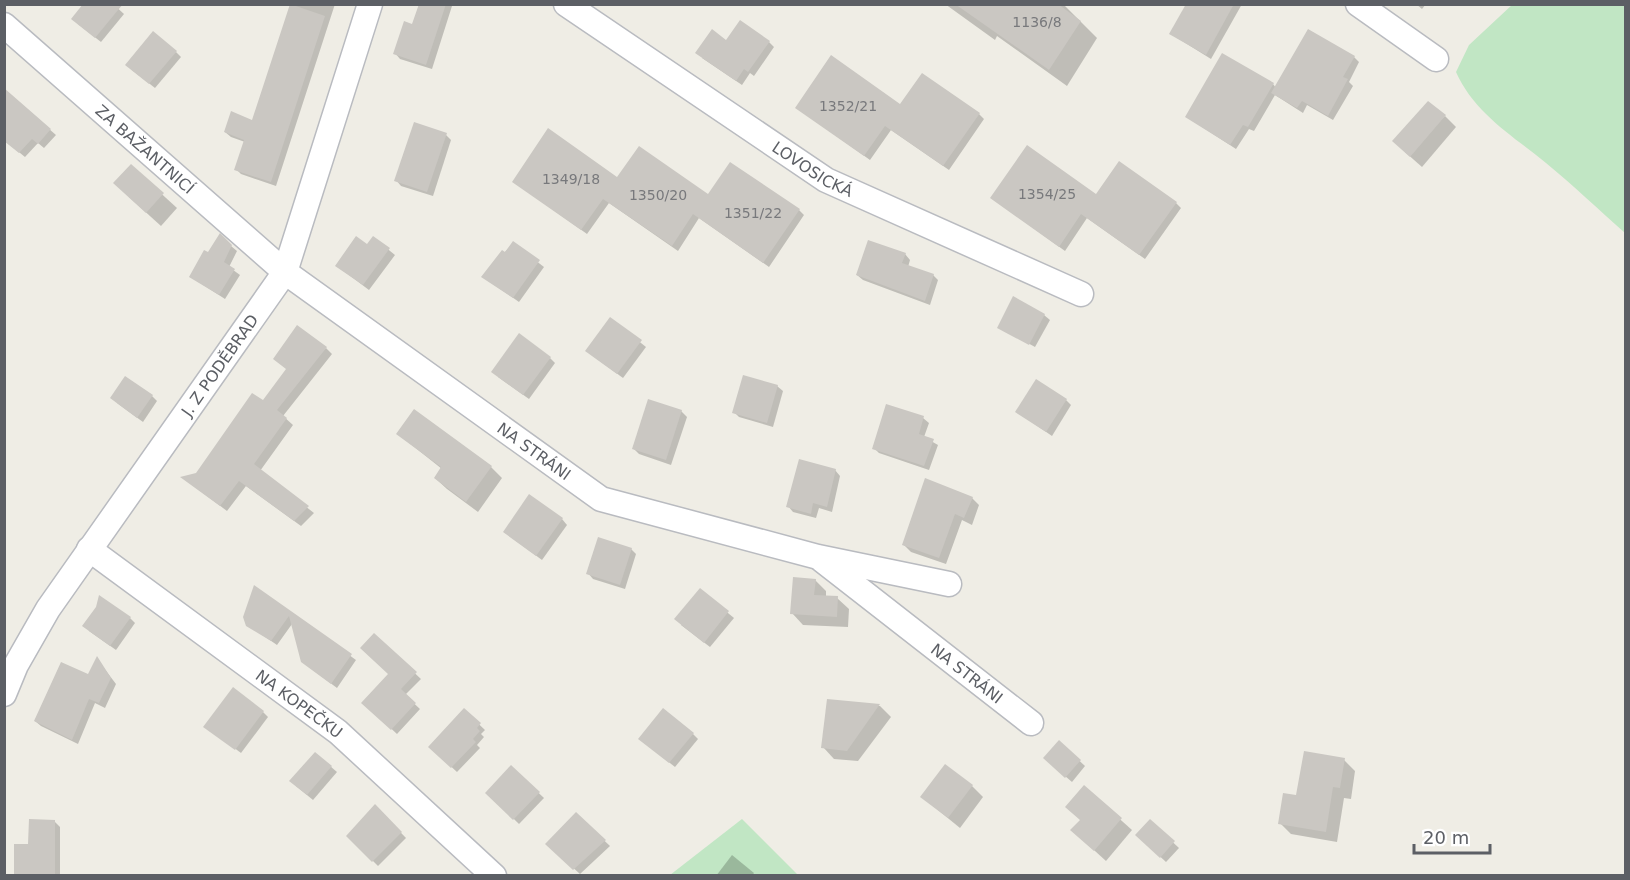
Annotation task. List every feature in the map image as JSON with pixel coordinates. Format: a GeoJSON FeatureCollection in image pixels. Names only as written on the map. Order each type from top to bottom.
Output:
{"type":"FeatureCollection","features":[{"type":"Feature","properties":{"kind":"street","name":"J. Z PODĚBRAD"},"geometry":{"type":"LineString","coordinates":[[4,694],[16,665],[48,609],[285,272],[370,4]]}},
{"type":"Feature","properties":{"kind":"street","name":"LOVOSICKÁ"},"geometry":{"type":"LineString","coordinates":[[566,4],[826,180],[1081,294]]}},
{"type":"Feature","properties":{"kind":"street"},"geometry":{"type":"LineString","coordinates":[[1358,4],[1436,59]]}},
{"type":"Feature","properties":{"kind":"street","name":"ZA BAŽANTNICÍ"},"geometry":{"type":"LineString","coordinates":[[4,25],[285,272]]}},
{"type":"Feature","properties":{"kind":"street","name":"NA STRÁNI"},"geometry":{"type":"LineString","coordinates":[[285,272],[601,499],[818,557],[949,584]]}},
{"type":"Feature","properties":{"kind":"street","name":"NA KOPEČKU"},"geometry":{"type":"LineString","coordinates":[[89,549],[339,732],[494,876]]}},
{"type":"Feature","properties":{"kind":"street","name":"NA STRÁNI"},"geometry":{"type":"LineString","coordinates":[[818,557],[1031,723]]}},
{"type":"Feature","properties":{"kind":"green space"},"geometry":{"type":"Polygon","coordinates":[[[1513,4],[1625,5],[1625,233],[1556,171],[1495,123],[1473,100],[1456,72],[1469,45],[1513,4]]]}},
{"type":"Feature","properties":{"kind":"green space"},"geometry":{"type":"Polygon","coordinates":[[[742,819],[798,875],[670,875],[742,819]]]}},
{"type":"Feature","properties":{"kind":"building"},"geometry":{"type":"Polygon","coordinates":[[[83,4],[123,4],[95,38],[71,19],[83,4]]]}},
{"type":"Feature","properties":{"kind":"building"},"geometry":{"type":"Polygon","coordinates":[[[290,4],[325,16],[271,182],[234,170],[244,140],[224,132],[231,111],[252,120],[290,4]]]}},
{"type":"Feature","properties":{"kind":"building"},"geometry":{"type":"Polygon","coordinates":[[[419,4],[446,4],[426,65],[393,54],[404,21],[412,24],[419,4]]]}},
{"type":"Feature","properties":{"kind":"building"},"geometry":{"type":"Polygon","coordinates":[[[955,4],[1058,4],[1081,21],[1049,70],[955,4]]]}},
{"type":"Feature","properties":{"kind":"building"},"geometry":{"type":"Polygon","coordinates":[[[1186,4],[1234,4],[1206,55],[1169,34],[1186,4]]]}},
{"type":"Feature","properties":{"kind":"building"},"geometry":{"type":"Polygon","coordinates":[[[740,20],[770,41],[748,72],[744,69],[736,81],[695,53],[712,29],[726,40],[740,20]]]}},
{"type":"Feature","properties":{"kind":"building"},"geometry":{"type":"Polygon","coordinates":[[[1308,29],[1355,56],[1343,77],[1348,79],[1328,116],[1302,101],[1297,108],[1271,93],[1308,29]]]}},
{"type":"Feature","properties":{"kind":"building"},"geometry":{"type":"Polygon","coordinates":[[[153,31],[177,51],[149,84],[125,65],[153,31]]]}},
{"type":"Feature","properties":{"kind":"building"},"geometry":{"type":"Polygon","coordinates":[[[1222,53],[1274,83],[1248,127],[1243,125],[1230,145],[1185,117],[1222,53]]]}},
{"type":"Feature","properties":{"kind":"building"},"geometry":{"type":"Polygon","coordinates":[[[831,55],[900,104],[922,73],[980,113],[943,166],[885,126],[864,156],[795,108],[831,55]]]}},
{"type":"Feature","properties":{"kind":"building"},"geometry":{"type":"Polygon","coordinates":[[[4,88],[51,129],[38,144],[32,139],[19,153],[4,141],[4,88]]]}},
{"type":"Feature","properties":{"kind":"building"},"geometry":{"type":"Polygon","coordinates":[[[1428,101],[1446,115],[1410,157],[1392,141],[1428,101]]]}},
{"type":"Feature","properties":{"kind":"building"},"geometry":{"type":"Polygon","coordinates":[[[414,122],[447,133],[427,192],[394,181],[414,122]]]}},
{"type":"Feature","properties":{"kind":"building"},"geometry":{"type":"Polygon","coordinates":[[[548,128],[617,177],[639,146],[708,194],[730,162],[800,209],[763,263],[693,214],[672,246],[603,199],[581,230],[512,182],[548,128]]]}},
{"type":"Feature","properties":{"kind":"building"},"geometry":{"type":"Polygon","coordinates":[[[1027,145],[1096,194],[1119,161],[1177,202],[1139,255],[1081,214],[1059,247],[990,198],[1027,145]]]}},
{"type":"Feature","properties":{"kind":"building"},"geometry":{"type":"Polygon","coordinates":[[[131,164],[164,193],[146,213],[113,183],[131,164]]]}},
{"type":"Feature","properties":{"kind":"building"},"geometry":{"type":"Polygon","coordinates":[[[220,233],[232,245],[224,262],[235,269],[219,295],[189,277],[204,250],[208,252],[220,233]]]}},
{"type":"Feature","properties":{"kind":"building"},"geometry":{"type":"Polygon","coordinates":[[[356,236],[367,244],[373,236],[390,248],[363,285],[335,266],[356,236]]]}},
{"type":"Feature","properties":{"kind":"building"},"geometry":{"type":"Polygon","coordinates":[[[868,240],[906,253],[902,263],[934,274],[925,301],[856,275],[868,240]]]}},
{"type":"Feature","properties":{"kind":"building"},"geometry":{"type":"Polygon","coordinates":[[[513,241],[540,260],[513,298],[481,277],[502,250],[505,252],[513,241]]]}},
{"type":"Feature","properties":{"kind":"building"},"geometry":{"type":"Polygon","coordinates":[[[1013,296],[1045,314],[1029,345],[997,328],[1013,296]]]}},
{"type":"Feature","properties":{"kind":"building"},"geometry":{"type":"Polygon","coordinates":[[[610,317],[642,340],[617,374],[585,351],[610,317]]]}},
{"type":"Feature","properties":{"kind":"building"},"geometry":{"type":"Polygon","coordinates":[[[297,325],[327,347],[277,410],[287,418],[254,464],[309,506],[294,521],[239,481],[220,506],[180,477],[196,473],[252,393],[263,400],[286,369],[273,359],[297,325]]]}},
{"type":"Feature","properties":{"kind":"building"},"geometry":{"type":"Polygon","coordinates":[[[519,333],[551,357],[523,395],[491,372],[519,333]]]}},
{"type":"Feature","properties":{"kind":"building"},"geometry":{"type":"Polygon","coordinates":[[[743,375],[778,385],[767,423],[732,413],[743,375]]]}},
{"type":"Feature","properties":{"kind":"building"},"geometry":{"type":"Polygon","coordinates":[[[125,376],[153,395],[137,418],[110,398],[125,376]]]}},
{"type":"Feature","properties":{"kind":"building"},"geometry":{"type":"Polygon","coordinates":[[[1036,379],[1067,399],[1046,432],[1015,412],[1036,379]]]}},
{"type":"Feature","properties":{"kind":"building"},"geometry":{"type":"Polygon","coordinates":[[[648,399],[682,410],[666,460],[632,449],[648,399]]]}},
{"type":"Feature","properties":{"kind":"building"},"geometry":{"type":"Polygon","coordinates":[[[886,404],[924,416],[919,434],[934,439],[924,466],[872,449],[886,404]]]}},
{"type":"Feature","properties":{"kind":"building"},"geometry":{"type":"Polygon","coordinates":[[[414,409],[492,466],[466,502],[434,478],[441,467],[396,434],[414,409]]]}},
{"type":"Feature","properties":{"kind":"building"},"geometry":{"type":"Polygon","coordinates":[[[799,459],[836,469],[827,507],[813,503],[811,514],[786,507],[799,459]]]}},
{"type":"Feature","properties":{"kind":"building"},"geometry":{"type":"Polygon","coordinates":[[[925,478],[973,497],[964,518],[955,514],[939,558],[902,545],[925,478]]]}},
{"type":"Feature","properties":{"kind":"building"},"geometry":{"type":"Polygon","coordinates":[[[529,494],[563,518],[536,556],[503,532],[529,494]]]}},
{"type":"Feature","properties":{"kind":"building"},"geometry":{"type":"Polygon","coordinates":[[[598,537],[632,548],[620,585],[586,574],[598,537]]]}},
{"type":"Feature","properties":{"kind":"building"},"geometry":{"type":"Polygon","coordinates":[[[793,577],[816,579],[814,595],[838,596],[837,617],[790,614],[793,577]]]}},
{"type":"Feature","properties":{"kind":"building"},"geometry":{"type":"Polygon","coordinates":[[[254,585],[352,654],[331,684],[301,662],[289,616],[271,641],[246,626],[243,617],[254,585]]]}},
{"type":"Feature","properties":{"kind":"building"},"geometry":{"type":"Polygon","coordinates":[[[700,588],[729,611],[704,643],[674,619],[700,588]]]}},
{"type":"Feature","properties":{"kind":"building"},"geometry":{"type":"Polygon","coordinates":[[[99,595],[131,617],[110,646],[82,626],[96,607],[99,595]]]}},
{"type":"Feature","properties":{"kind":"building"},"geometry":{"type":"Polygon","coordinates":[[[374,633],[417,672],[401,689],[416,703],[391,730],[361,703],[388,674],[360,648],[374,633]]]}},
{"type":"Feature","properties":{"kind":"building"},"geometry":{"type":"Polygon","coordinates":[[[97,656],[111,678],[99,703],[89,699],[72,740],[34,721],[61,662],[88,674],[97,656]]]}},
{"type":"Feature","properties":{"kind":"building"},"geometry":{"type":"Polygon","coordinates":[[[233,687],[264,711],[235,750],[203,727],[233,687]]]}},
{"type":"Feature","properties":{"kind":"building"},"geometry":{"type":"Polygon","coordinates":[[[827,699],[880,704],[847,751],[821,748],[827,699]]]}},
{"type":"Feature","properties":{"kind":"building"},"geometry":{"type":"Polygon","coordinates":[[[464,708],[481,723],[477,728],[480,731],[473,739],[476,742],[451,768],[428,747],[464,708]]]}},
{"type":"Feature","properties":{"kind":"building"},"geometry":{"type":"Polygon","coordinates":[[[663,708],[694,733],[669,763],[638,739],[663,708]]]}},
{"type":"Feature","properties":{"kind":"building"},"geometry":{"type":"Polygon","coordinates":[[[1059,740],[1081,760],[1065,778],[1043,758],[1059,740]]]}},
{"type":"Feature","properties":{"kind":"building"},"geometry":{"type":"Polygon","coordinates":[[[1304,751],[1345,758],[1340,788],[1333,787],[1326,832],[1278,824],[1283,793],[1296,795],[1304,751]]]}},
{"type":"Feature","properties":{"kind":"building"},"geometry":{"type":"Polygon","coordinates":[[[315,752],[332,766],[307,795],[289,781],[315,752]]]}},
{"type":"Feature","properties":{"kind":"building"},"geometry":{"type":"Polygon","coordinates":[[[945,764],[973,785],[948,818],[920,797],[945,764]]]}},
{"type":"Feature","properties":{"kind":"building"},"geometry":{"type":"Polygon","coordinates":[[[511,765],[540,792],[513,820],[485,793],[511,765]]]}},
{"type":"Feature","properties":{"kind":"building"},"geometry":{"type":"Polygon","coordinates":[[[1084,785],[1122,818],[1094,851],[1070,830],[1080,820],[1065,807],[1084,785]]]}},
{"type":"Feature","properties":{"kind":"building"},"geometry":{"type":"Polygon","coordinates":[[[375,804],[402,832],[372,862],[346,836],[375,804]]]}},
{"type":"Feature","properties":{"kind":"building"},"geometry":{"type":"Polygon","coordinates":[[[576,812],[606,840],[573,870],[545,844],[576,812]]]}},
{"type":"Feature","properties":{"kind":"building"},"geometry":{"type":"Polygon","coordinates":[[[29,819],[55,820],[55,876],[14,876],[14,844],[28,844],[29,819]]]}},
{"type":"Feature","properties":{"kind":"building"},"geometry":{"type":"Polygon","coordinates":[[[1150,819],[1175,841],[1160,858],[1135,835],[1150,819]]]}}]}
